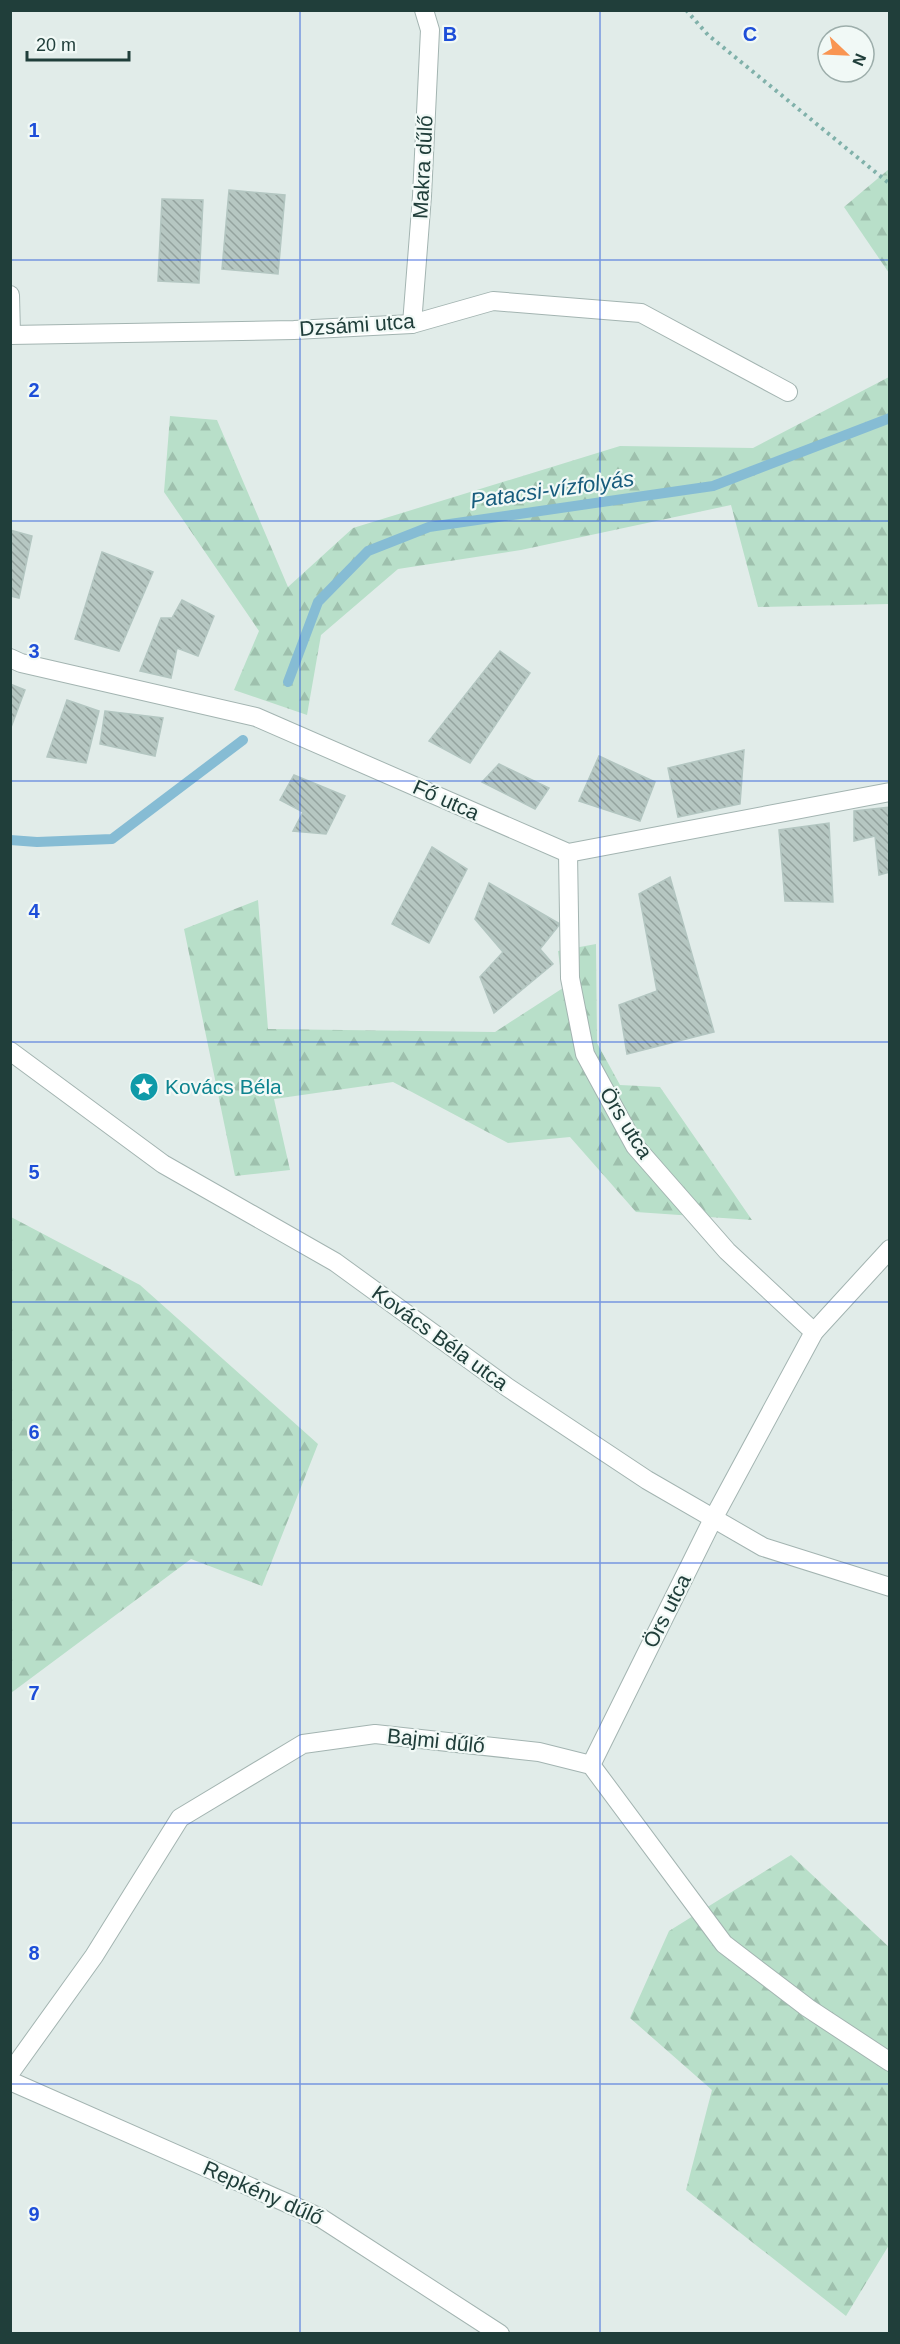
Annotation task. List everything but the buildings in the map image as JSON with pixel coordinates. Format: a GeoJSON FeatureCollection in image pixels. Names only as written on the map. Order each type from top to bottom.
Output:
{"type":"FeatureCollection","features":[{"type":"Feature","properties":{"kind":"street","name":"Makra dűlő"},"geometry":{"type":"LineString","coordinates":[[412,324],[422,196],[430,30],[424,10]]}},
{"type":"Feature","properties":{"kind":"street"},"geometry":{"type":"LineString","coordinates":[[10,295],[11,335]]}},
{"type":"Feature","properties":{"kind":"street","name":"Dzsámi utca"},"geometry":{"type":"LineString","coordinates":[[11,335],[294,330],[412,324],[493,301],[641,313],[788,392]]}},
{"type":"Feature","properties":{"kind":"street","name":"Fő utca"},"geometry":{"type":"LineString","coordinates":[[10,658],[21,663],[256,717],[568,853]]}},
{"type":"Feature","properties":{"kind":"street"},"geometry":{"type":"LineString","coordinates":[[568,853],[890,792]]}},
{"type":"Feature","properties":{"kind":"street","name":"Örs utca"},"geometry":{"type":"LineString","coordinates":[[568,853],[570,978],[585,1054],[635,1146],[727,1251],[814,1332]]}},
{"type":"Feature","properties":{"kind":"street","name":"Kovács Béla utca"},"geometry":{"type":"LineString","coordinates":[[10,1051],[163,1164],[335,1262],[516,1393],[647,1480],[763,1548],[890,1587]]}},
{"type":"Feature","properties":{"kind":"street","name":"Örs utca"},"geometry":{"type":"LineString","coordinates":[[591,1764],[713,1519],[814,1332],[890,1249]]}},
{"type":"Feature","properties":{"kind":"street","name":"Bajmi dűlő"},"geometry":{"type":"LineString","coordinates":[[10,2073],[94,1956],[180,1818],[303,1744],[375,1734],[539,1752],[591,1764]]}},
{"type":"Feature","properties":{"kind":"street"},"geometry":{"type":"LineString","coordinates":[[591,1764],[724,1944],[808,2008],[890,2062]]}},
{"type":"Feature","properties":{"kind":"street","name":"Repkény dűlő"},"geometry":{"type":"LineString","coordinates":[[10,2081],[321,2218],[500,2334]]}},
{"type":"Feature","properties":{"kind":"path"},"geometry":{"type":"LineString","coordinates":[[686,10],[708,35],[890,184]]}},
{"type":"Feature","properties":{"kind":"green space"},"geometry":{"type":"Polygon","coordinates":[[[889,169],[889,273],[844,207],[889,169]]]}},
{"type":"Feature","properties":{"kind":"green space"},"geometry":{"type":"Polygon","coordinates":[[[889,377],[889,604],[758,607],[731,505],[521,550],[398,569],[321,635],[307,715],[234,690],[259,631],[164,492],[170,416],[217,420],[288,587],[353,528],[620,446],[753,448],[889,377]]]}},
{"type":"Feature","properties":{"kind":"green space"},"geometry":{"type":"Polygon","coordinates":[[[258,900],[268,1029],[495,1032],[563,988],[558,951],[596,944],[597,1043],[620,1085],[660,1087],[752,1220],[636,1212],[570,1137],[508,1143],[393,1082],[274,1099],[290,1170],[235,1176],[184,929],[258,900]]]}},
{"type":"Feature","properties":{"kind":"green space"},"geometry":{"type":"Polygon","coordinates":[[[11,1217],[140,1285],[318,1444],[262,1586],[191,1559],[11,1693],[11,1217]]]}},
{"type":"Feature","properties":{"kind":"green space"},"geometry":{"type":"Polygon","coordinates":[[[791,1855],[889,1947],[889,2245],[846,2316],[686,2190],[712,2090],[630,2018],[669,1931],[791,1855]]]}},
{"type":"Feature","properties":{"kind":"waterway","name":"Patacsi-vízfolyás"},"geometry":{"type":"LineString","coordinates":[[288,682],[318,602],[368,551],[429,527],[713,486],[890,418]]}},
{"type":"Feature","properties":{"kind":"waterway","name":"Patacsi-vízfolyás"},"geometry":{"type":"LineString","coordinates":[[10,840],[37,842],[112,839],[243,740]]}},
{"type":"Feature","properties":{"kind":"place","name":"Kovács Béla"},"geometry":{"type":"Point","coordinates":[144,1087]}}]}
